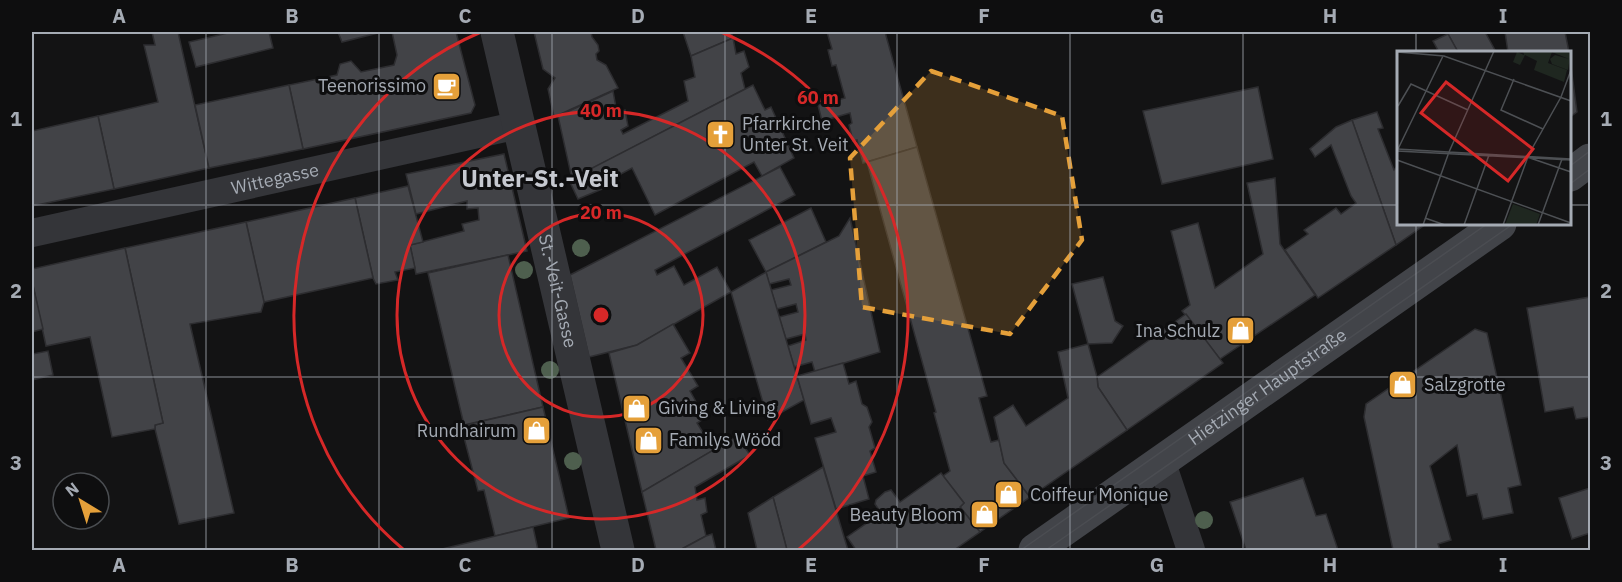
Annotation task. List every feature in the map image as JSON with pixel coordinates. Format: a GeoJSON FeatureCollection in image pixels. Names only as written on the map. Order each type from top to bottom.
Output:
{"type":"FeatureCollection","features":[{"type":"Feature","properties":{"kind":"main road"},"geometry":{"type":"LineString","coordinates":[[1571,174],[1590,160]]}},
{"type":"Feature","properties":{"kind":"main road","name":"Hietzinger Hauptstraße"},"geometry":{"type":"LineString","coordinates":[[1035,550],[1499,225]]}},
{"type":"Feature","properties":{"kind":"street","name":"St.-Veit-Gasse"},"geometry":{"type":"LineString","coordinates":[[497,32],[618,550]]}},
{"type":"Feature","properties":{"kind":"street","name":"Wittegasse"},"geometry":{"type":"LineString","coordinates":[[32,233],[519,125]]}},
{"type":"Feature","properties":{"kind":"street"},"geometry":{"type":"LineString","coordinates":[[1162,463],[1191,550]]}},
{"type":"Feature","properties":{"kind":"highlighted area"},"geometry":{"type":"Polygon","coordinates":[[[931,71],[1062,116],[1082,240],[1010,334],[862,307],[850,158],[931,71]]]}},
{"type":"Feature","properties":{"kind":"building"},"geometry":{"type":"Polygon","coordinates":[[[152,32],[178,32],[209,168],[114,189],[98,116],[158,102],[144,45],[155,45],[152,32]]]}},
{"type":"Feature","properties":{"kind":"building"},"geometry":{"type":"Polygon","coordinates":[[[232,32],[269,32],[273,48],[196,67],[189,42],[232,32]]]}},
{"type":"Feature","properties":{"kind":"building"},"geometry":{"type":"Polygon","coordinates":[[[338,32],[382,32],[342,42],[338,32]]]}},
{"type":"Feature","properties":{"kind":"building"},"geometry":{"type":"Polygon","coordinates":[[[392,32],[456,32],[475,105],[471,113],[303,149],[289,85],[337,75],[340,64],[351,61],[361,72],[394,65],[397,55],[392,32]]]}},
{"type":"Feature","properties":{"kind":"building"},"geometry":{"type":"Polygon","coordinates":[[[534,32],[591,32],[598,45],[597,60],[606,65],[618,88],[554,117],[548,89],[555,78],[543,69],[534,32]]]}},
{"type":"Feature","properties":{"kind":"building"},"geometry":{"type":"Polygon","coordinates":[[[683,32],[731,32],[733,38],[691,56],[683,32]]]}},
{"type":"Feature","properties":{"kind":"building"},"geometry":{"type":"Polygon","coordinates":[[[827,32],[885,32],[917,147],[863,163],[857,140],[853,141],[849,125],[852,123],[850,113],[822,121],[818,105],[845,98],[836,65],[832,66],[828,50],[832,49],[827,32]]]}},
{"type":"Feature","properties":{"kind":"building"},"geometry":{"type":"Polygon","coordinates":[[[1447,32],[1485,32],[1495,51],[1457,51],[1447,32]]]}},
{"type":"Feature","properties":{"kind":"building"},"geometry":{"type":"Polygon","coordinates":[[[1505,32],[1565,32],[1569,51],[1508,51],[1505,32]]]}},
{"type":"Feature","properties":{"kind":"building"},"geometry":{"type":"Polygon","coordinates":[[[1448,34],[1457,51],[1438,51],[1433,41],[1448,34]]]}},
{"type":"Feature","properties":{"kind":"building"},"geometry":{"type":"Polygon","coordinates":[[[733,38],[736,54],[744,51],[749,67],[741,73],[745,89],[572,179],[558,116],[613,91],[617,113],[625,110],[628,126],[621,130],[623,134],[688,101],[684,81],[695,77],[691,56],[733,38]]]}},
{"type":"Feature","properties":{"kind":"building"},"geometry":{"type":"Polygon","coordinates":[[[1571,67],[1577,112],[1571,116],[1571,67]]]}},
{"type":"Feature","properties":{"kind":"building"},"geometry":{"type":"Polygon","coordinates":[[[289,85],[303,149],[209,168],[195,105],[289,85]]]}},
{"type":"Feature","properties":{"kind":"building","name":"Pfarrkirche Unter St. Veit"},"geometry":{"type":"Polygon","coordinates":[[[753,85],[765,110],[771,107],[794,158],[762,176],[754,162],[655,215],[632,168],[600,185],[602,189],[578,199],[569,180],[753,85]]]}},
{"type":"Feature","properties":{"kind":"building"},"geometry":{"type":"Polygon","coordinates":[[[1258,87],[1273,159],[1162,184],[1143,111],[1258,87]]]}},
{"type":"Feature","properties":{"kind":"building"},"geometry":{"type":"Polygon","coordinates":[[[1377,112],[1383,128],[1378,129],[1394,170],[1397,167],[1397,225],[1425,225],[1396,245],[1352,120],[1377,112]]]}},
{"type":"Feature","properties":{"kind":"building"},"geometry":{"type":"Polygon","coordinates":[[[98,116],[114,189],[32,206],[32,131],[98,116]]]}},
{"type":"Feature","properties":{"kind":"building"},"geometry":{"type":"Polygon","coordinates":[[[1352,120],[1396,245],[1318,298],[1285,250],[1308,234],[1304,230],[1336,208],[1341,214],[1356,203],[1351,196],[1331,145],[1315,157],[1310,149],[1336,127],[1352,120]]]}},
{"type":"Feature","properties":{"kind":"building"},"geometry":{"type":"Polygon","coordinates":[[[917,147],[987,396],[979,398],[991,442],[999,440],[1004,463],[1030,497],[980,532],[960,507],[964,503],[943,476],[950,471],[934,413],[936,412],[867,162],[917,147]]]}},
{"type":"Feature","properties":{"kind":"building"},"geometry":{"type":"Polygon","coordinates":[[[504,154],[527,251],[416,274],[410,245],[464,231],[462,224],[479,220],[478,208],[467,209],[467,201],[416,214],[406,174],[504,154]]]}},
{"type":"Feature","properties":{"kind":"building"},"geometry":{"type":"Polygon","coordinates":[[[780,167],[795,195],[655,270],[657,275],[674,266],[684,285],[717,267],[731,292],[637,345],[589,357],[570,275],[780,167]]]}},
{"type":"Feature","properties":{"kind":"building"},"geometry":{"type":"Polygon","coordinates":[[[1275,178],[1280,244],[1315,295],[1220,359],[1182,311],[1190,305],[1171,231],[1198,223],[1215,288],[1263,254],[1247,183],[1275,178]]]}},
{"type":"Feature","properties":{"kind":"building"},"geometry":{"type":"Polygon","coordinates":[[[408,186],[423,242],[410,245],[415,268],[395,272],[398,280],[376,284],[355,198],[408,186]]]}},
{"type":"Feature","properties":{"kind":"building"},"geometry":{"type":"Polygon","coordinates":[[[355,198],[373,278],[264,302],[246,222],[355,198]]]}},
{"type":"Feature","properties":{"kind":"building"},"geometry":{"type":"Polygon","coordinates":[[[811,208],[826,242],[766,272],[749,240],[811,208]]]}},
{"type":"Feature","properties":{"kind":"building"},"geometry":{"type":"Polygon","coordinates":[[[850,218],[880,352],[815,372],[812,362],[794,367],[788,346],[806,340],[805,334],[786,339],[779,317],[798,312],[796,304],[777,309],[771,290],[791,285],[789,279],[769,284],[766,272],[839,236],[850,218]]]}},
{"type":"Feature","properties":{"kind":"building"},"geometry":{"type":"Polygon","coordinates":[[[246,222],[264,302],[261,312],[190,324],[234,513],[179,524],[155,429],[155,425],[163,423],[125,248],[246,222]]]}},
{"type":"Feature","properties":{"kind":"building"},"geometry":{"type":"Polygon","coordinates":[[[125,248],[163,423],[155,425],[155,429],[112,437],[90,337],[46,346],[32,281],[32,269],[125,248]]]}},
{"type":"Feature","properties":{"kind":"building"},"geometry":{"type":"Polygon","coordinates":[[[508,255],[543,407],[464,425],[428,273],[508,255]]]}},
{"type":"Feature","properties":{"kind":"building"},"geometry":{"type":"Polygon","coordinates":[[[766,272],[804,400],[768,420],[731,292],[766,272]]]}},
{"type":"Feature","properties":{"kind":"building"},"geometry":{"type":"Polygon","coordinates":[[[1103,277],[1115,321],[1123,326],[1112,343],[1088,344],[1072,284],[1103,277]]]}},
{"type":"Feature","properties":{"kind":"building"},"geometry":{"type":"Polygon","coordinates":[[[32,281],[43,329],[32,332],[32,281]]]}},
{"type":"Feature","properties":{"kind":"building"},"geometry":{"type":"Polygon","coordinates":[[[1590,297],[1590,417],[1576,419],[1573,407],[1545,412],[1527,308],[1590,297]]]}},
{"type":"Feature","properties":{"kind":"building"},"geometry":{"type":"Polygon","coordinates":[[[1186,314],[1223,363],[1127,430],[1098,387],[1097,377],[1186,314]]]}},
{"type":"Feature","properties":{"kind":"building"},"geometry":{"type":"Polygon","coordinates":[[[673,324],[690,353],[681,358],[698,386],[690,391],[705,418],[697,423],[714,450],[642,492],[609,353],[637,345],[673,324]]]}},
{"type":"Feature","properties":{"kind":"building"},"geometry":{"type":"Polygon","coordinates":[[[1475,329],[1487,333],[1521,485],[1508,488],[1513,513],[1483,519],[1477,494],[1467,496],[1457,445],[1430,466],[1451,540],[1438,544],[1440,550],[1393,550],[1364,417],[1366,404],[1475,329]]]}},
{"type":"Feature","properties":{"kind":"building"},"geometry":{"type":"Polygon","coordinates":[[[1088,344],[1098,387],[1127,430],[1030,497],[1004,463],[994,417],[1013,405],[1026,426],[1068,398],[1058,352],[1088,344]]]}},
{"type":"Feature","properties":{"kind":"building"},"geometry":{"type":"Polygon","coordinates":[[[48,351],[53,375],[32,380],[32,354],[48,351]]]}},
{"type":"Feature","properties":{"kind":"building"},"geometry":{"type":"Polygon","coordinates":[[[843,363],[849,384],[856,381],[862,404],[867,407],[872,422],[869,427],[875,448],[870,451],[876,472],[863,476],[869,499],[836,509],[815,438],[836,432],[831,418],[811,424],[797,376],[843,363]]]}},
{"type":"Feature","properties":{"kind":"building"},"geometry":{"type":"Polygon","coordinates":[[[543,407],[569,518],[495,536],[484,490],[478,491],[461,426],[543,407]]]}},
{"type":"Feature","properties":{"kind":"building"},"geometry":{"type":"Polygon","coordinates":[[[737,436],[750,455],[695,487],[697,500],[705,498],[707,512],[701,515],[706,536],[680,550],[656,550],[642,492],[737,436]]]}},
{"type":"Feature","properties":{"kind":"building"},"geometry":{"type":"Polygon","coordinates":[[[823,467],[848,550],[787,550],[773,497],[823,467]]]}},
{"type":"Feature","properties":{"kind":"building"},"geometry":{"type":"Polygon","coordinates":[[[941,473],[964,503],[960,507],[980,532],[954,550],[856,550],[847,537],[881,513],[875,504],[876,500],[891,490],[900,502],[941,473]]]}},
{"type":"Feature","properties":{"kind":"building"},"geometry":{"type":"Polygon","coordinates":[[[1303,478],[1316,516],[1326,514],[1338,550],[1246,550],[1230,502],[1303,478]]]}},
{"type":"Feature","properties":{"kind":"building"},"geometry":{"type":"Polygon","coordinates":[[[1590,488],[1590,533],[1572,539],[1559,498],[1590,488]]]}},
{"type":"Feature","properties":{"kind":"building"},"geometry":{"type":"Polygon","coordinates":[[[773,497],[787,550],[757,550],[748,513],[773,497]]]}},
{"type":"Feature","properties":{"kind":"building"},"geometry":{"type":"Polygon","coordinates":[[[533,527],[538,550],[438,550],[533,527]]]}},
{"type":"Feature","properties":{"kind":"building"},"geometry":{"type":"Polygon","coordinates":[[[712,534],[716,550],[680,550],[706,536],[712,534]]]}},
{"type":"Feature","properties":{"kind":"tram line"},"geometry":{"type":"LineString","coordinates":[[1571,165],[1590,151]]}},
{"type":"Feature","properties":{"kind":"tram line"},"geometry":{"type":"LineString","coordinates":[[1571,183],[1590,169]]}},
{"type":"Feature","properties":{"kind":"tram line"},"geometry":{"type":"LineString","coordinates":[[1021,550],[1486,225]]}},
{"type":"Feature","properties":{"kind":"tram line"},"geometry":{"type":"LineString","coordinates":[[1046,550],[1512,225]]}},
{"type":"Feature","properties":{"kind":"place","name":"Teenorissimo"},"geometry":{"type":"Point","coordinates":[447,86]}},
{"type":"Feature","properties":{"kind":"place","name":"Pfarrkirche Unter St. Veit"},"geometry":{"type":"Point","coordinates":[721,134]}},
{"type":"Feature","properties":{"kind":"place","name":"Ina Schulz"},"geometry":{"type":"Point","coordinates":[1241,331]}},
{"type":"Feature","properties":{"kind":"place","name":"Salzgrotte"},"geometry":{"type":"Point","coordinates":[1403,385]}},
{"type":"Feature","properties":{"kind":"place","name":"Giving & Living"},"geometry":{"type":"Point","coordinates":[637,408]}},
{"type":"Feature","properties":{"kind":"place","name":"Rundhairum"},"geometry":{"type":"Point","coordinates":[537,431]}},
{"type":"Feature","properties":{"kind":"place","name":"Familys Wööd"},"geometry":{"type":"Point","coordinates":[648,440]}},
{"type":"Feature","properties":{"kind":"place","name":"Coiffeur Monique"},"geometry":{"type":"Point","coordinates":[1009,495]}},
{"type":"Feature","properties":{"kind":"place","name":"Beauty Bloom"},"geometry":{"type":"Point","coordinates":[984,515]}},
{"type":"Feature","properties":{"kind":"district","name":"Unter-St.-Veit"},"geometry":{"type":"Point","coordinates":[540,179]}}]}
